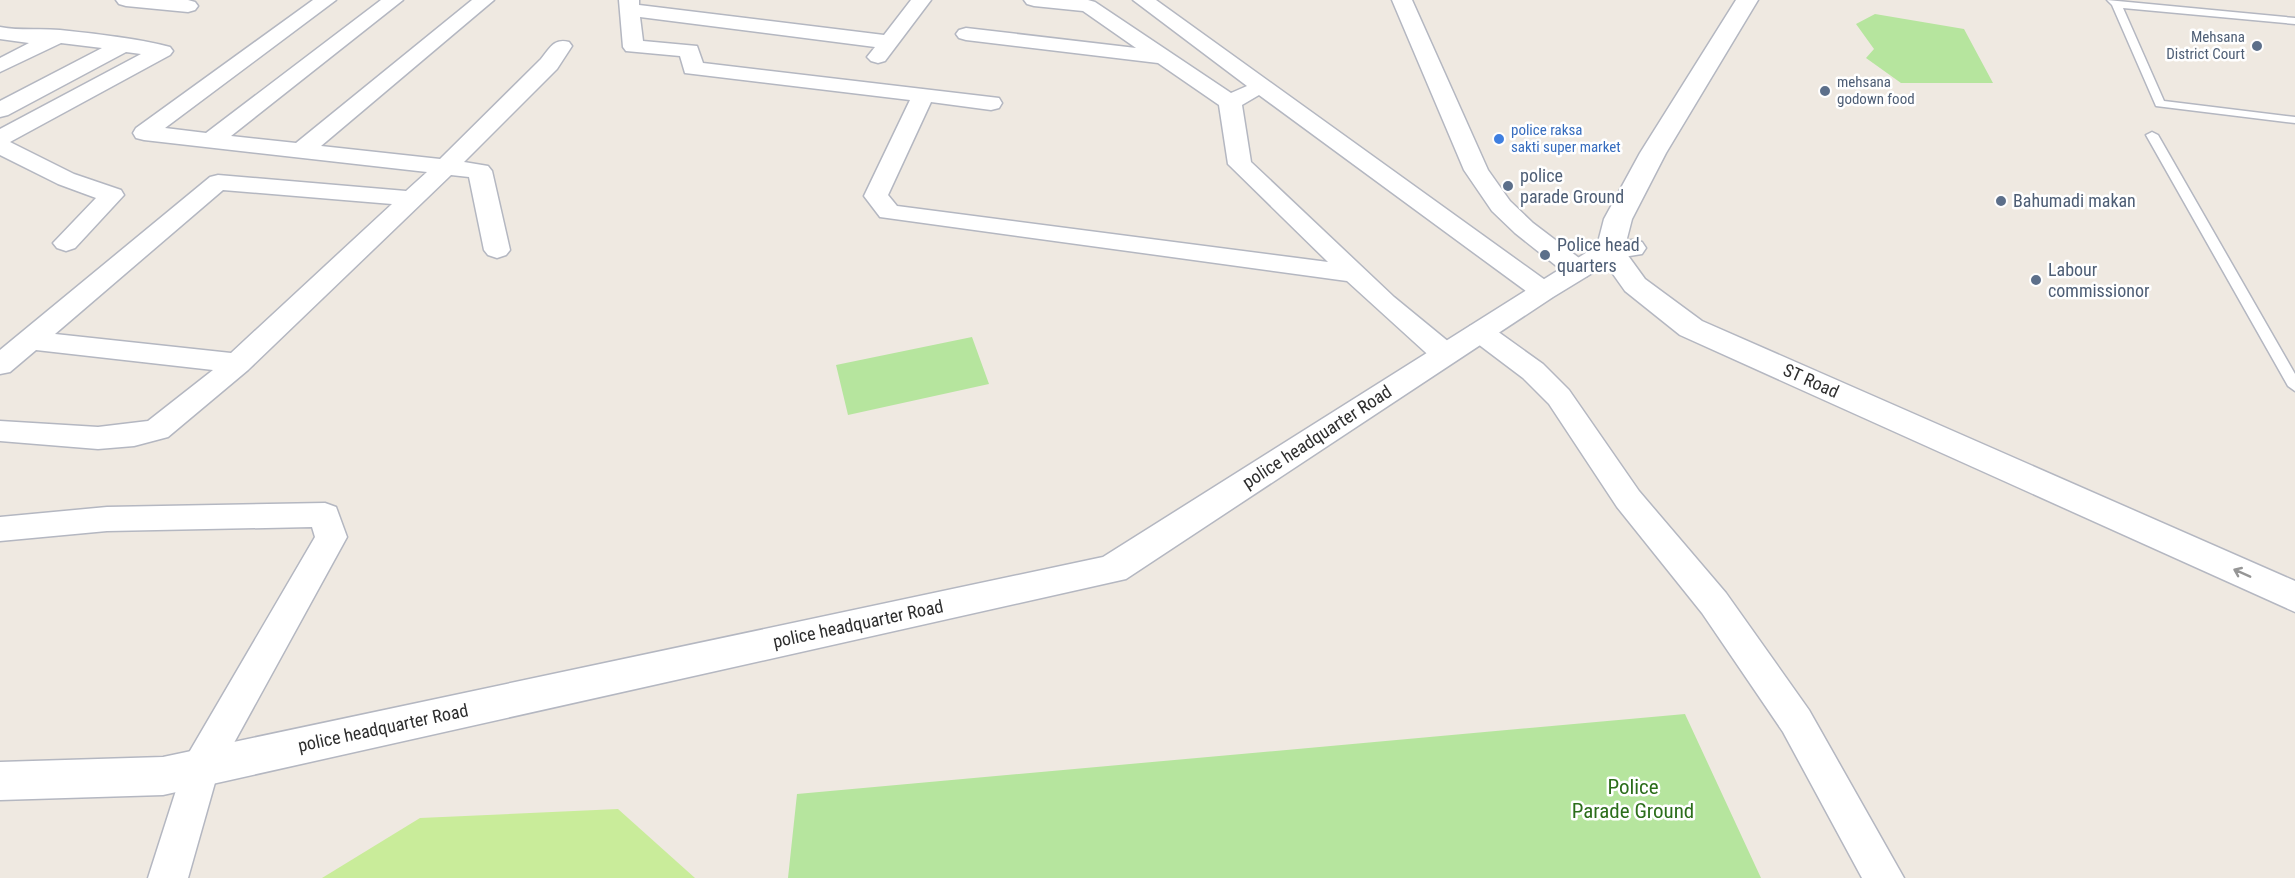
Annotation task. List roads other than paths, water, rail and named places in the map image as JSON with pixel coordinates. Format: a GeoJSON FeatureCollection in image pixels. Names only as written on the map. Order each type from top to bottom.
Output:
{"type":"FeatureCollection","features":[{"type":"Feature","properties":{"kind":"main road"},"geometry":{"type":"LineString","coordinates":[[1621,249],[1618,219],[1653,153],[1747,0]]}},
{"type":"Feature","properties":{"kind":"main road"},"geometry":{"type":"LineString","coordinates":[[1621,249],[1633,219],[1761,0]]}},
{"type":"Feature","properties":{"kind":"main road","name":"police headquarter Road"},"geometry":{"type":"LineString","coordinates":[[0,781],[163,776],[1113,569],[1543,291],[1578,270],[1621,249]]}},
{"type":"Feature","properties":{"kind":"main road","name":"ST Road"},"geometry":{"type":"LineString","coordinates":[[1621,249],[1704,315],[2295,574]]}},
{"type":"Feature","properties":{"kind":"main road","name":"ST Road"},"geometry":{"type":"LineString","coordinates":[[1621,249],[1635,285],[1691,328],[2295,597]]}},
{"type":"Feature","properties":{"kind":"street"},"geometry":{"type":"LineString","coordinates":[[126,0],[188,6]]}},
{"type":"Feature","properties":{"kind":"street"},"geometry":{"type":"LineString","coordinates":[[326,0],[144,133],[480,171],[497,250]]}},
{"type":"Feature","properties":{"kind":"street"},"geometry":{"type":"LineString","coordinates":[[211,140],[393,0]]}},
{"type":"Feature","properties":{"kind":"street"},"geometry":{"type":"LineString","coordinates":[[301,151],[484,0]]}},
{"type":"Feature","properties":{"kind":"street"},"geometry":{"type":"LineString","coordinates":[[877,60],[921,0]]}},
{"type":"Feature","properties":{"kind":"street"},"geometry":{"type":"LineString","coordinates":[[1034,0],[1084,3],[1166,58],[1240,97],[1240,164],[1385,303],[1445,354]]}},
{"type":"Feature","properties":{"kind":"street"},"geometry":{"type":"LineString","coordinates":[[1143,0],[1543,291]]}},
{"type":"Feature","properties":{"kind":"street"},"geometry":{"type":"LineString","coordinates":[[1402,0],[1476,170],[1501,206],[1524,228],[1578,270]]}},
{"type":"Feature","properties":{"kind":"street"},"geometry":{"type":"LineString","coordinates":[[889,42],[629,5],[633,47],[690,50],[693,68],[991,103]]}},
{"type":"Feature","properties":{"kind":"street"},"geometry":{"type":"LineString","coordinates":[[966,34],[1166,58]]}},
{"type":"Feature","properties":{"kind":"street"},"geometry":{"type":"LineString","coordinates":[[0,47],[10,35],[59,46],[126,44],[163,51],[0,138]]}},
{"type":"Feature","properties":{"kind":"street"},"geometry":{"type":"LineString","coordinates":[[0,111],[126,44]]}},
{"type":"Feature","properties":{"kind":"street"},"geometry":{"type":"LineString","coordinates":[[0,66],[59,46]]}},
{"type":"Feature","properties":{"kind":"street"},"geometry":{"type":"LineString","coordinates":[[0,89],[59,46]]}},
{"type":"Feature","properties":{"kind":"street"},"geometry":{"type":"LineString","coordinates":[[0,431],[98,438],[134,435],[157,430],[238,363],[413,199],[549,64],[562,46]]}},
{"type":"Feature","properties":{"kind":"street"},"geometry":{"type":"LineString","coordinates":[[923,95],[876,196],[889,212],[1355,274]]}},
{"type":"Feature","properties":{"kind":"street"},"geometry":{"type":"LineString","coordinates":[[0,146],[66,179],[112,195],[66,243]]}},
{"type":"Feature","properties":{"kind":"street"},"geometry":{"type":"LineString","coordinates":[[0,365],[218,182],[413,199]]}},
{"type":"Feature","properties":{"kind":"street"},"geometry":{"type":"LineString","coordinates":[[1480,332],[1533,371],[1559,398],[1628,499],[1714,603],[1796,721],[1884,878]]}},
{"type":"Feature","properties":{"kind":"street"},"geometry":{"type":"LineString","coordinates":[[30,340],[238,363]]}},
{"type":"Feature","properties":{"kind":"street"},"geometry":{"type":"LineString","coordinates":[[0,529],[107,519],[325,515],[331,537],[200,768],[168,878]]}},
{"type":"Feature","properties":{"kind":"lane"},"geometry":{"type":"LineString","coordinates":[[2295,21],[2116,1],[2160,104],[2295,120]]}},
{"type":"Feature","properties":{"kind":"lane"},"geometry":{"type":"LineString","coordinates":[[2152,135],[2295,386]]}},
{"type":"Feature","properties":{"kind":"place","name":"Mehsana District Court"},"geometry":{"type":"Point","coordinates":[2257,46]}},
{"type":"Feature","properties":{"kind":"place","name":"mehsana godown food"},"geometry":{"type":"Point","coordinates":[1825,91]}},
{"type":"Feature","properties":{"kind":"place","name":"police raksa sakti super market"},"geometry":{"type":"Point","coordinates":[1499,139]}},
{"type":"Feature","properties":{"kind":"place","name":"police parade Ground"},"geometry":{"type":"Point","coordinates":[1508,186]}},
{"type":"Feature","properties":{"kind":"place","name":"Bahumadi makan"},"geometry":{"type":"Point","coordinates":[2001,201]}},
{"type":"Feature","properties":{"kind":"place","name":"Police head quarters"},"geometry":{"type":"Point","coordinates":[1545,255]}},
{"type":"Feature","properties":{"kind":"place","name":"Labour commissionor"},"geometry":{"type":"Point","coordinates":[2036,280]}},
{"type":"Feature","properties":{"kind":"park label","name":"Police Parade Ground"},"geometry":{"type":"Point","coordinates":[1633,799]}}]}
